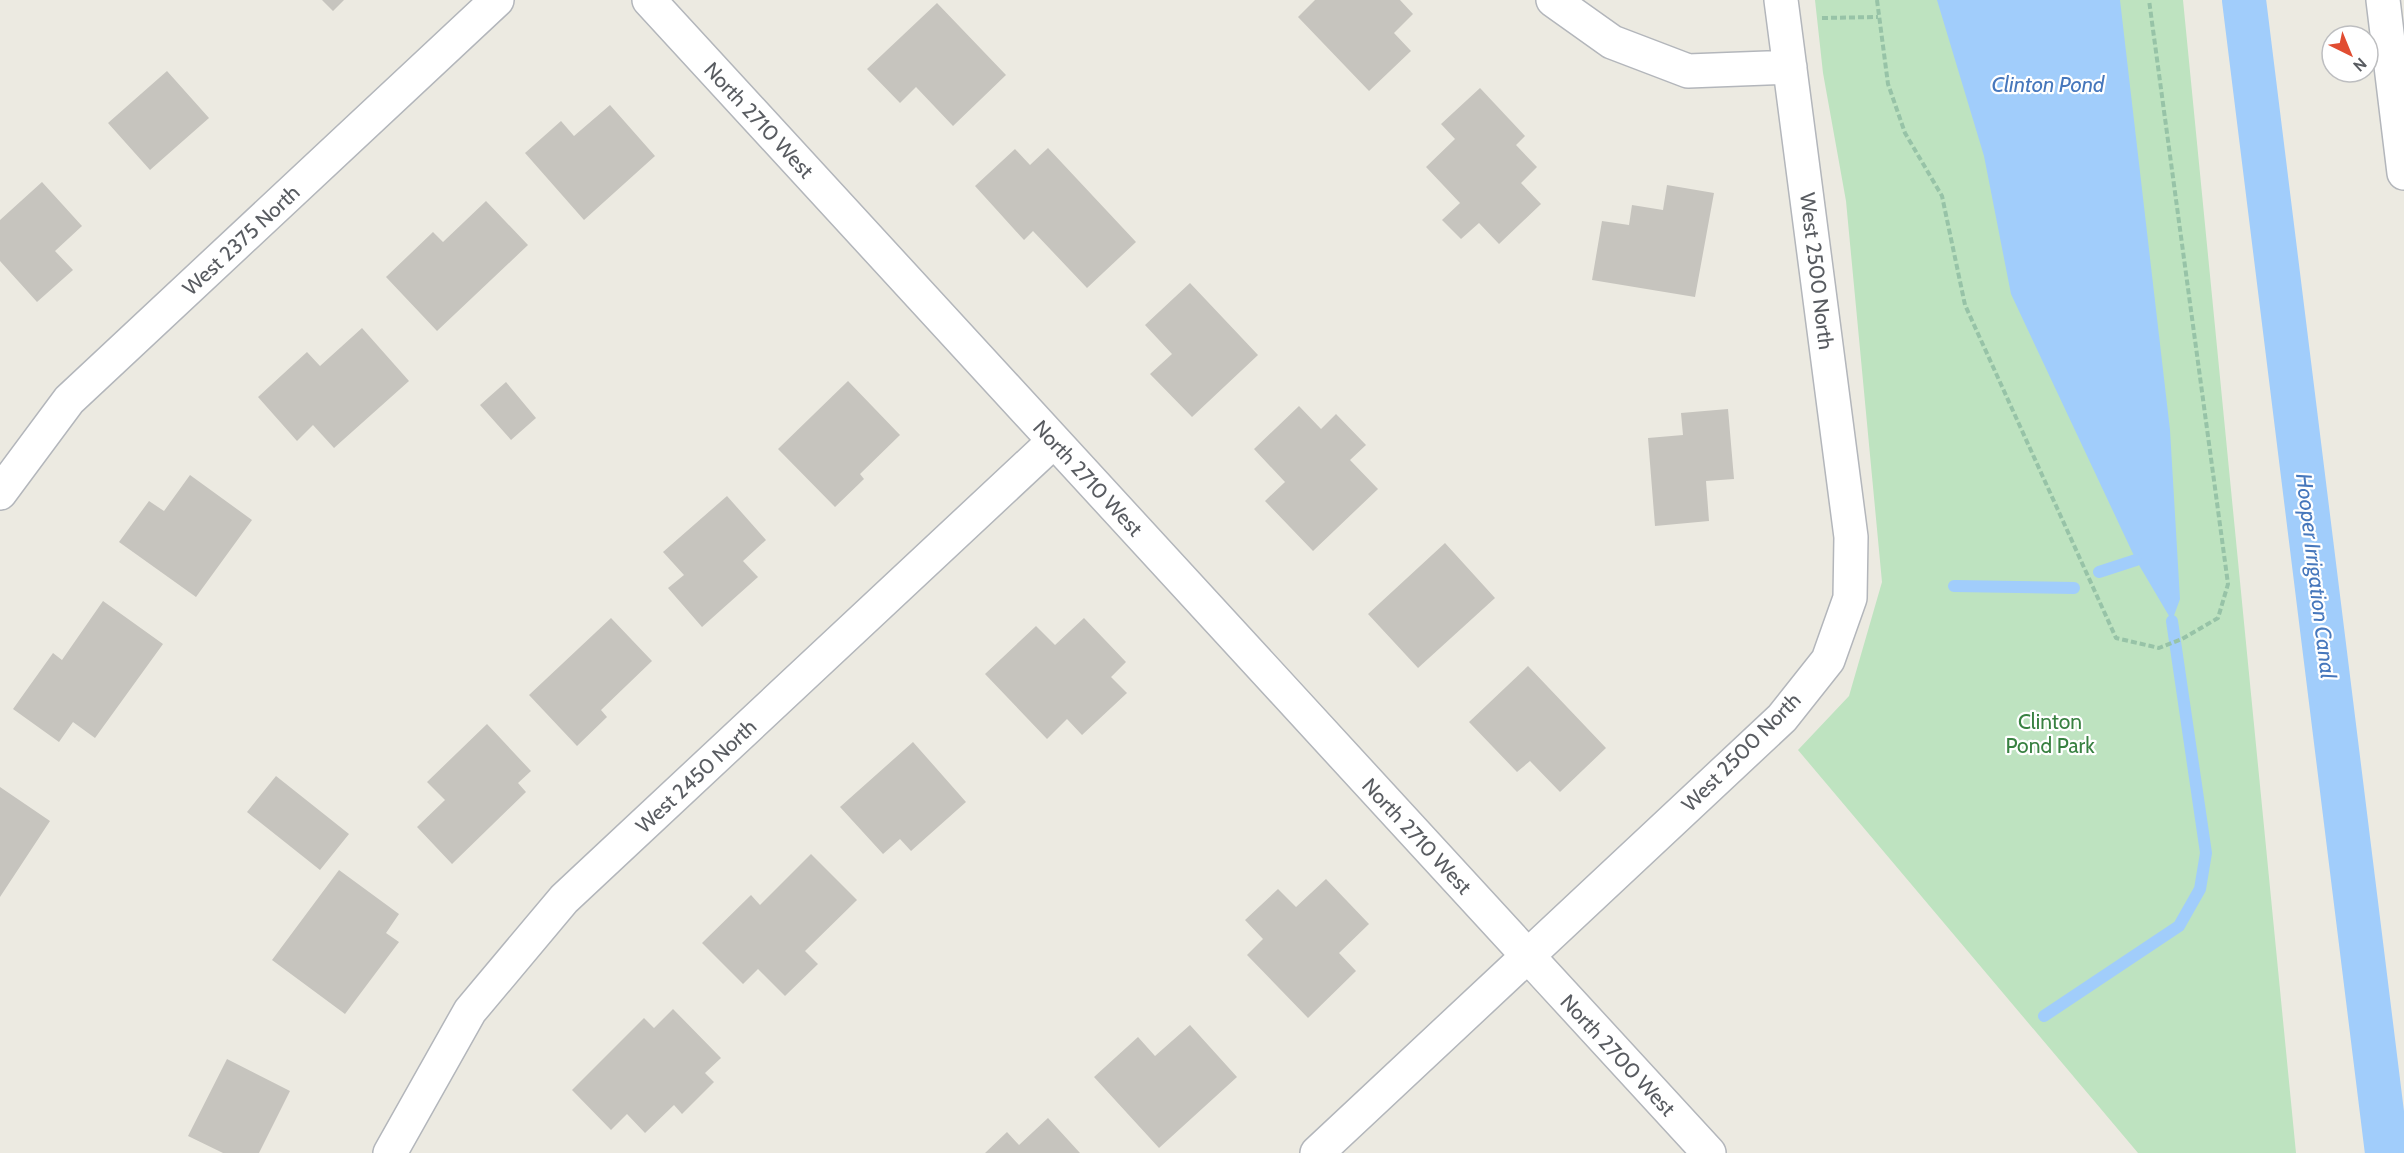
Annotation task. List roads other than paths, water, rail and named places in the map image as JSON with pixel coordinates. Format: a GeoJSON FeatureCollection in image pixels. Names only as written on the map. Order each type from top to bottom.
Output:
{"type":"FeatureCollection","features":[{"type":"Feature","properties":{"kind":"street","name":"West 2375 North"},"geometry":{"type":"LineString","coordinates":[[0,493],[69,400],[497,0]]}},
{"type":"Feature","properties":{"kind":"street","name":"North 2710 West"},"geometry":{"type":"LineString","coordinates":[[649,0],[1527,956]]}},
{"type":"Feature","properties":{"kind":"street"},"geometry":{"type":"LineString","coordinates":[[1553,0],[1612,42],[1688,71],[1790,68]]}},
{"type":"Feature","properties":{"kind":"street"},"geometry":{"type":"LineString","coordinates":[[2383,0],[2404,173]]}},
{"type":"Feature","properties":{"kind":"street","name":"West 2500 North"},"geometry":{"type":"LineString","coordinates":[[1317,1153],[1782,718],[1828,660],[1850,598],[1851,537],[1782,9]]}},
{"type":"Feature","properties":{"kind":"street","name":"West 2450 North"},"geometry":{"type":"LineString","coordinates":[[390,1153],[470,1011],[564,899],[1054,441]]}},
{"type":"Feature","properties":{"kind":"street","name":"North 2700 West"},"geometry":{"type":"LineString","coordinates":[[1527,956],[1709,1153]]}},
{"type":"Feature","properties":{"kind":"water","name":"Clinton Pond"},"geometry":{"type":"Polygon","coordinates":[[[1937,0],[2120,0],[2170,430],[2180,599],[2172,621],[2136,560],[2011,294],[1984,156],[1937,0]]]}},
{"type":"Feature","properties":{"kind":"waterway","name":"Hooper Irrigation Canal"},"geometry":{"type":"LineString","coordinates":[[2244,0],[2387,1153]]}},
{"type":"Feature","properties":{"kind":"waterway"},"geometry":{"type":"LineString","coordinates":[[2099,572],[2136,560]]}},
{"type":"Feature","properties":{"kind":"waterway"},"geometry":{"type":"LineString","coordinates":[[1954,586],[2074,588]]}},
{"type":"Feature","properties":{"kind":"waterway"},"geometry":{"type":"LineString","coordinates":[[2044,1016],[2179,926],[2200,889],[2206,853],[2172,621]]}},
{"type":"Feature","properties":{"kind":"park label","name":"Clinton Pond Park"},"geometry":{"type":"Point","coordinates":[2050,733]}}]}
